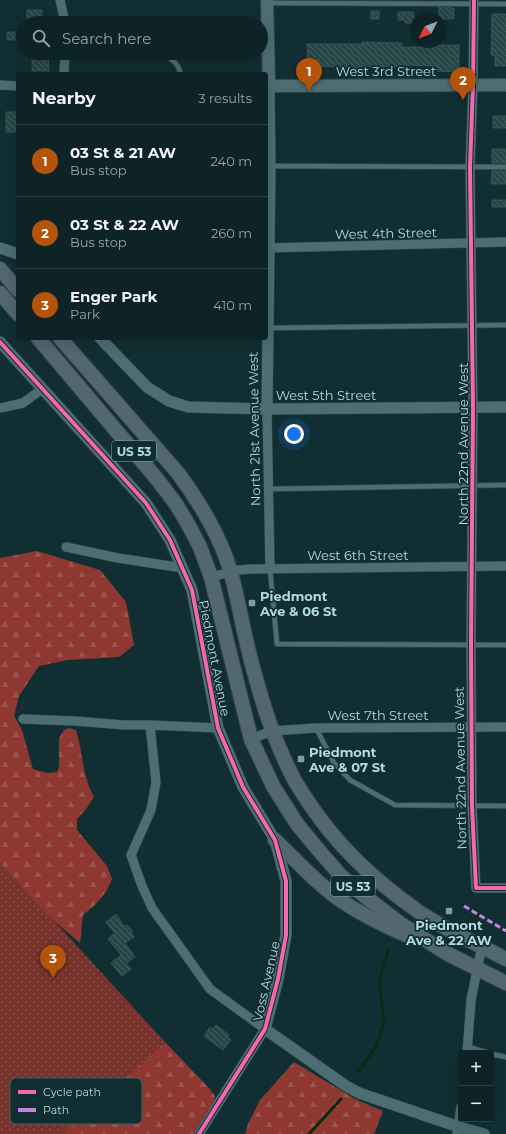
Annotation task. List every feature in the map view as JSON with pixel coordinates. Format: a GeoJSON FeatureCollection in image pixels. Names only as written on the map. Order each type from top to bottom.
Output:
{"type":"FeatureCollection","features":[{"type":"Feature","properties":{"kind":"highway"},"geometry":{"type":"LineString","coordinates":[[0,269],[16,288]]}},
{"type":"Feature","properties":{"kind":"highway"},"geometry":{"type":"LineString","coordinates":[[0,293],[16,312]]}},
{"type":"Feature","properties":{"kind":"highway","name":"Piedmont Avenue"},"geometry":{"type":"LineString","coordinates":[[40,340],[171,497],[195,537],[211,577],[252,738],[273,786],[298,824],[342,877],[371,902],[401,924],[448,954],[506,983]]}},
{"type":"Feature","properties":{"kind":"highway","name":"US 53"},"geometry":{"type":"LineString","coordinates":[[62,340],[170,463],[202,508],[231,572],[254,674],[272,732],[291,774],[318,817],[358,864],[387,888],[420,912],[506,958]]}},
{"type":"Feature","properties":{"kind":"highway"},"geometry":{"type":"LineString","coordinates":[[275,840],[321,884],[343,902],[396,931],[448,954]]}},
{"type":"Feature","properties":{"kind":"main road","name":"North 21st Avenue West"},"geometry":{"type":"LineString","coordinates":[[267,2],[267,16]]}},
{"type":"Feature","properties":{"kind":"main road","name":"North 21st Avenue West"},"geometry":{"type":"LineString","coordinates":[[268,60],[268,72]]}},
{"type":"Feature","properties":{"kind":"main road","name":"West 3rd Street"},"geometry":{"type":"LineString","coordinates":[[268,86],[506,85]]}},
{"type":"Feature","properties":{"kind":"street"},"geometry":{"type":"LineString","coordinates":[[60,0],[63,16]]}},
{"type":"Feature","properties":{"kind":"street","name":"North 22nd Avenue West"},"geometry":{"type":"LineString","coordinates":[[474,2],[470,167],[474,408],[471,645],[472,806],[476,888],[506,888]]}},
{"type":"Feature","properties":{"kind":"street"},"geometry":{"type":"LineString","coordinates":[[64,72],[65,60]]}},
{"type":"Feature","properties":{"kind":"street"},"geometry":{"type":"LineString","coordinates":[[0,85],[16,86]]}},
{"type":"Feature","properties":{"kind":"street","name":"North 21st Avenue West"},"geometry":{"type":"LineString","coordinates":[[268,86],[268,166]]}},
{"type":"Feature","properties":{"kind":"street","name":"West 4th Street"},"geometry":{"type":"LineString","coordinates":[[268,248],[506,242]]}},
{"type":"Feature","properties":{"kind":"street"},"geometry":{"type":"LineString","coordinates":[[0,248],[16,253]]}},
{"type":"Feature","properties":{"kind":"street","name":"West 5th Street"},"geometry":{"type":"LineString","coordinates":[[102,340],[147,387],[161,397],[175,404],[197,408],[267,409],[506,407]]}},
{"type":"Feature","properties":{"kind":"street","name":"North 21st Avenue West"},"geometry":{"type":"LineString","coordinates":[[267,340],[270,569]]}},
{"type":"Feature","properties":{"kind":"street","name":"Piedmont Avenue"},"geometry":{"type":"LineString","coordinates":[[0,342],[146,503],[170,540],[192,590],[218,728],[243,787],[275,840]]}},
{"type":"Feature","properties":{"kind":"street"},"geometry":{"type":"LineString","coordinates":[[0,408],[23,403],[42,389]]}},
{"type":"Feature","properties":{"kind":"street"},"geometry":{"type":"LineString","coordinates":[[66,547],[118,558],[183,568]]}},
{"type":"Feature","properties":{"kind":"street","name":"West 6th Street"},"geometry":{"type":"LineString","coordinates":[[211,577],[252,569],[472,568],[506,566]]}},
{"type":"Feature","properties":{"kind":"street"},"geometry":{"type":"LineString","coordinates":[[23,719],[124,725],[218,728]]}},
{"type":"Feature","properties":{"kind":"street"},"geometry":{"type":"LineString","coordinates":[[150,725],[156,782],[151,810],[132,855],[142,886],[152,908],[210,989],[346,1086],[359,1093],[458,1130],[484,1134]]}},
{"type":"Feature","properties":{"kind":"street","name":"West 7th Street"},"geometry":{"type":"LineString","coordinates":[[252,738],[272,732],[316,728],[506,727]]}},
{"type":"Feature","properties":{"kind":"street","name":"Voss Avenue"},"geometry":{"type":"LineString","coordinates":[[199,1134],[265,1029],[278,979],[286,935],[286,881],[275,840]]}},
{"type":"Feature","properties":{"kind":"street"},"geometry":{"type":"LineString","coordinates":[[468,1050],[471,1000],[482,946]]}},
{"type":"Feature","properties":{"kind":"lane"},"geometry":{"type":"LineString","coordinates":[[267,2],[474,2],[506,4]]}},
{"type":"Feature","properties":{"kind":"lane"},"geometry":{"type":"LineString","coordinates":[[172,60],[180,72]]}},
{"type":"Feature","properties":{"kind":"lane"},"geometry":{"type":"LineString","coordinates":[[268,166],[506,167]]}},
{"type":"Feature","properties":{"kind":"lane"},"geometry":{"type":"LineString","coordinates":[[268,328],[506,325]]}},
{"type":"Feature","properties":{"kind":"lane"},"geometry":{"type":"LineString","coordinates":[[269,489],[506,485]]}},
{"type":"Feature","properties":{"kind":"lane"},"geometry":{"type":"LineString","coordinates":[[270,569],[277,644],[506,645]]}},
{"type":"Feature","properties":{"kind":"lane"},"geometry":{"type":"LineString","coordinates":[[316,728],[334,763],[350,780],[395,805],[506,806]]}},
{"type":"Feature","properties":{"kind":"lane"},"geometry":{"type":"LineString","coordinates":[[494,1054],[506,1058]]}},
{"type":"Feature","properties":{"kind":"shaded area"},"geometry":{"type":"Polygon","coordinates":[[[0,862],[165,1042],[125,1078],[10,1078],[10,1124],[74,1124],[63,1134],[0,1134],[0,862]]]}},
{"type":"Feature","properties":{"kind":"green space"},"geometry":{"type":"Polygon","coordinates":[[[37,551],[100,570],[126,602],[134,645],[119,657],[68,660],[39,666],[19,696],[14,716],[22,730],[33,769],[47,773],[57,772],[59,767],[59,738],[64,730],[69,728],[76,730],[87,781],[94,797],[77,819],[77,830],[107,866],[112,879],[107,890],[100,899],[83,915],[80,943],[47,915],[0,862],[0,558],[37,551]]]}},
{"type":"Feature","properties":{"kind":"green space"},"geometry":{"type":"Polygon","coordinates":[[[165,1042],[209,1088],[215,1096],[214,1103],[194,1134],[63,1134],[74,1124],[142,1124],[142,1078],[125,1078],[165,1042]]]}},
{"type":"Feature","properties":{"kind":"green space"},"geometry":{"type":"Polygon","coordinates":[[[294,1062],[355,1099],[383,1111],[374,1134],[245,1134],[248,1124],[260,1100],[294,1062]]]}},
{"type":"Feature","properties":{"kind":"building"},"geometry":{"type":"Polygon","coordinates":[[[439,7],[454,8],[454,19],[446,19],[446,12],[439,12],[439,7]]]}},
{"type":"Feature","properties":{"kind":"building"},"geometry":{"type":"Polygon","coordinates":[[[27,10],[42,10],[42,16],[27,16],[27,10]]]}},
{"type":"Feature","properties":{"kind":"building"},"geometry":{"type":"Polygon","coordinates":[[[371,11],[379,11],[379,19],[371,19],[371,11]]]}},
{"type":"Feature","properties":{"kind":"building"},"geometry":{"type":"Polygon","coordinates":[[[398,12],[410,12],[410,23],[405,23],[405,20],[398,20],[398,12]]]}},
{"type":"Feature","properties":{"kind":"building"},"geometry":{"type":"Polygon","coordinates":[[[492,14],[506,14],[506,66],[495,66],[495,55],[491,55],[492,14]]]}},
{"type":"Feature","properties":{"kind":"building"},"geometry":{"type":"Polygon","coordinates":[[[7,32],[15,32],[15,40],[7,40],[7,32]]]}},
{"type":"Feature","properties":{"kind":"building"},"geometry":{"type":"Polygon","coordinates":[[[362,42],[402,43],[402,47],[410,48],[446,48],[446,45],[459,45],[459,72],[437,71],[437,66],[402,65],[402,67],[361,66],[361,74],[348,74],[348,67],[308,66],[307,44],[362,44],[362,42]]]}},
{"type":"Feature","properties":{"kind":"building"},"geometry":{"type":"Polygon","coordinates":[[[32,60],[48,60],[49,71],[32,71],[32,60]]]}},
{"type":"Feature","properties":{"kind":"building"},"geometry":{"type":"Polygon","coordinates":[[[6,112],[16,112],[16,132],[6,132],[6,112]]]}},
{"type":"Feature","properties":{"kind":"building"},"geometry":{"type":"Polygon","coordinates":[[[493,116],[506,116],[506,128],[493,128],[493,116]]]}},
{"type":"Feature","properties":{"kind":"building"},"geometry":{"type":"Polygon","coordinates":[[[492,149],[506,149],[506,163],[492,163],[492,149]]]}},
{"type":"Feature","properties":{"kind":"building"},"geometry":{"type":"Polygon","coordinates":[[[492,171],[506,171],[506,184],[491,184],[492,171]]]}},
{"type":"Feature","properties":{"kind":"building"},"geometry":{"type":"Polygon","coordinates":[[[492,200],[506,200],[506,207],[492,207],[492,200]]]}},
{"type":"Feature","properties":{"kind":"building"},"geometry":{"type":"Polygon","coordinates":[[[116,914],[125,927],[127,925],[133,932],[131,933],[134,937],[125,943],[135,957],[126,963],[131,969],[122,976],[111,963],[121,955],[108,939],[115,933],[106,922],[116,914]]]}},
{"type":"Feature","properties":{"kind":"building"},"geometry":{"type":"Polygon","coordinates":[[[216,1025],[229,1035],[227,1037],[231,1040],[223,1050],[204,1036],[210,1027],[212,1029],[216,1025]]]}},
{"type":"Feature","properties":{"kind":"waterway"},"geometry":{"type":"LineString","coordinates":[[358,1072],[376,1047],[384,1023],[379,981],[388,951]]}},
{"type":"Feature","properties":{"kind":"waterway"},"geometry":{"type":"LineString","coordinates":[[309,1134],[341,1099]]}},
{"type":"Feature","properties":{"kind":"marked path"},"geometry":{"type":"LineString","coordinates":[[464,906],[506,931]]}},
{"type":"Feature","properties":{"kind":"cycle path"},"geometry":{"type":"LineString","coordinates":[[474,0],[470,167],[473,408],[471,645],[472,806],[476,888],[506,888]]}},
{"type":"Feature","properties":{"kind":"cycle path"},"geometry":{"type":"LineString","coordinates":[[0,342],[146,503],[170,540],[192,590],[218,728],[243,787],[275,840],[286,881],[286,935],[278,979],[265,1029],[199,1134]]}},
{"type":"Feature","properties":{"kind":"place","name":"03 St & 21 AW"},"geometry":{"type":"Point","coordinates":[309,91]}},
{"type":"Feature","properties":{"kind":"place","name":"03 St & 22 AW"},"geometry":{"type":"Point","coordinates":[463,100]}},
{"type":"Feature","properties":{"kind":"place","name":"Piedmont Ave & 06 St"},"geometry":{"type":"Point","coordinates":[252,603]}},
{"type":"Feature","properties":{"kind":"place","name":"Piedmont Ave & 07 St"},"geometry":{"type":"Point","coordinates":[301,759]}},
{"type":"Feature","properties":{"kind":"place","name":"Piedmont Ave & 22 AW"},"geometry":{"type":"Point","coordinates":[449,911]}},
{"type":"Feature","properties":{"kind":"place","name":"Enger Park"},"geometry":{"type":"Point","coordinates":[53,978]}}]}
